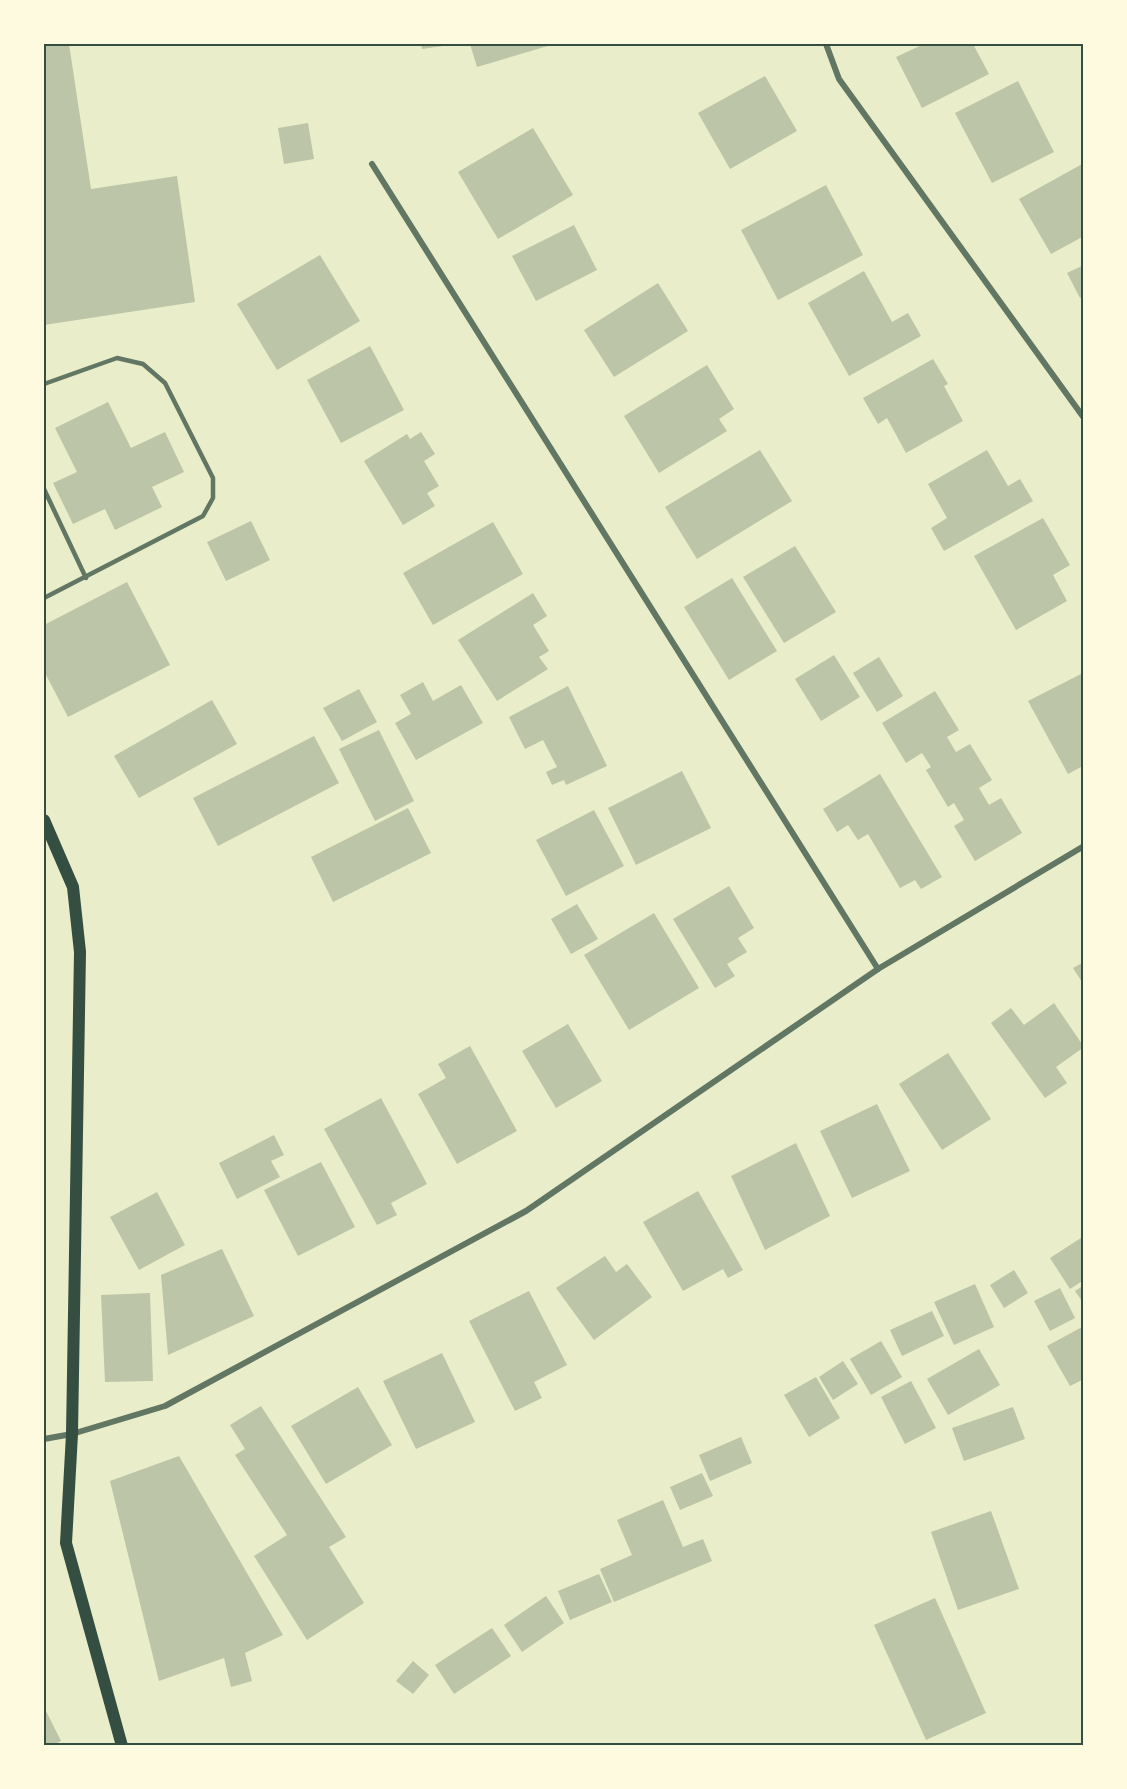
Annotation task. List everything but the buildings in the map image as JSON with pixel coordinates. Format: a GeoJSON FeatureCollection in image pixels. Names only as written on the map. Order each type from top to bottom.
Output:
{"type":"FeatureCollection","features":[{"type":"Feature","properties":{"kind":"main road"},"geometry":{"type":"LineString","coordinates":[[44,820],[73,887],[80,952],[72,1434],[66,1543],[122,1746]]}},
{"type":"Feature","properties":{"kind":"street"},"geometry":{"type":"LineString","coordinates":[[826,44],[839,79],[1083,417]]}},
{"type":"Feature","properties":{"kind":"street"},"geometry":{"type":"LineString","coordinates":[[372,165],[878,969]]}},
{"type":"Feature","properties":{"kind":"street"},"geometry":{"type":"LineString","coordinates":[[44,1439],[72,1434],[165,1406],[526,1211],[878,969],[1083,846]]}},
{"type":"Feature","properties":{"kind":"lane"},"geometry":{"type":"LineString","coordinates":[[44,384],[117,358],[143,364],[165,383],[213,478],[213,498],[203,516],[44,598]]}},
{"type":"Feature","properties":{"kind":"lane"},"geometry":{"type":"LineString","coordinates":[[44,489],[86,578]]}}]}
